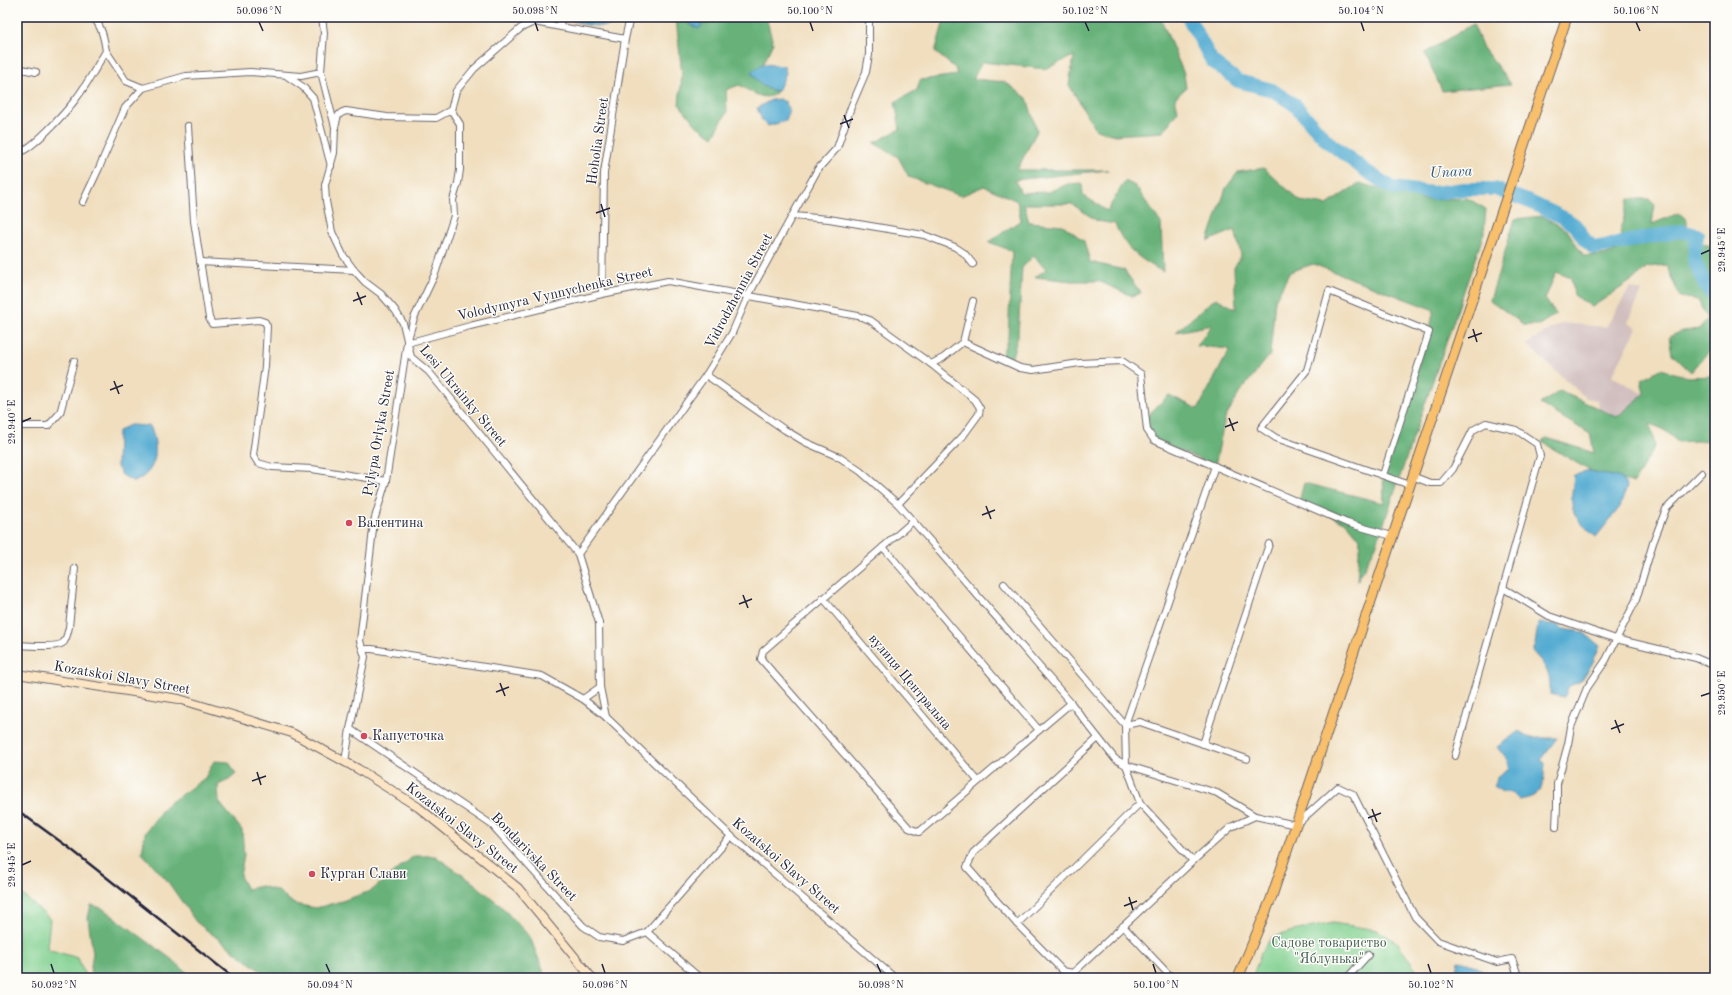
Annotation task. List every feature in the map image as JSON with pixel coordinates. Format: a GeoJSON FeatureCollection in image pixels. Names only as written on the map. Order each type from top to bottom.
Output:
{"type":"FeatureCollection","features":[{"type":"Feature","properties":{"kind":"main road"},"geometry":{"type":"LineString","coordinates":[[1238,978],[1270,899],[1296,825],[1566,17]]}},
{"type":"Feature","properties":{"kind":"main road","name":"Kozatskoi Slavy Street"},"geometry":{"type":"LineString","coordinates":[[17,674],[179,699],[292,734],[345,762],[418,807],[518,888],[592,978]]}},
{"type":"Feature","properties":{"kind":"street"},"geometry":{"type":"LineString","coordinates":[[93,17],[98,23],[104,38],[106,51],[126,81],[143,88]]}},
{"type":"Feature","properties":{"kind":"street","name":"Lesi Ukrainky Street"},"geometry":{"type":"LineString","coordinates":[[322,17],[324,33],[321,72],[335,127],[334,153],[325,185],[328,215],[332,232],[343,255],[354,270],[365,282],[381,294],[395,310],[403,323],[411,357],[429,372],[578,554],[599,623],[600,687],[606,717]]}},
{"type":"Feature","properties":{"kind":"street"},"geometry":{"type":"LineString","coordinates":[[524,17],[534,22],[625,39]]}},
{"type":"Feature","properties":{"kind":"street"},"geometry":{"type":"LineString","coordinates":[[558,17],[561,27]]}},
{"type":"Feature","properties":{"kind":"street","name":"Hoholia Street"},"geometry":{"type":"LineString","coordinates":[[602,294],[604,173],[625,39],[630,17]]}},
{"type":"Feature","properties":{"kind":"street","name":"Vidrodzhennia Street"},"geometry":{"type":"LineString","coordinates":[[578,554],[706,375],[732,333],[748,296],[818,169],[837,148],[845,129],[851,107],[866,72],[869,55],[870,17]]}},
{"type":"Feature","properties":{"kind":"street"},"geometry":{"type":"LineString","coordinates":[[335,127],[337,115],[346,111],[387,117],[436,118],[451,110],[456,91],[474,69],[521,28],[534,22]]}},
{"type":"Feature","properties":{"kind":"street"},"geometry":{"type":"LineString","coordinates":[[17,154],[22,153],[33,145],[75,100],[106,51]]}},
{"type":"Feature","properties":{"kind":"street"},"geometry":{"type":"LineString","coordinates":[[17,68],[36,72]]}},
{"type":"Feature","properties":{"kind":"street"},"geometry":{"type":"LineString","coordinates":[[83,202],[124,108],[143,88],[186,76],[250,72],[301,76],[321,72]]}},
{"type":"Feature","properties":{"kind":"street"},"geometry":{"type":"LineString","coordinates":[[286,75],[303,86],[313,98],[330,166]]}},
{"type":"Feature","properties":{"kind":"street"},"geometry":{"type":"LineString","coordinates":[[407,343],[414,318],[435,274],[454,216],[453,200],[460,170],[460,124],[451,110]]}},
{"type":"Feature","properties":{"kind":"street"},"geometry":{"type":"LineString","coordinates":[[188,126],[194,221],[209,318],[212,324],[259,320],[265,322],[267,326],[265,366],[253,455],[258,463],[272,467],[312,469],[386,481]]}},
{"type":"Feature","properties":{"kind":"street"},"geometry":{"type":"LineString","coordinates":[[793,216],[829,220],[924,235],[955,247],[964,253],[973,264]]}},
{"type":"Feature","properties":{"kind":"street"},"geometry":{"type":"LineString","coordinates":[[200,262],[354,270]]}},
{"type":"Feature","properties":{"kind":"street","name":"Volodymyra Vynnychenka Street"},"geometry":{"type":"LineString","coordinates":[[407,343],[602,294],[668,281],[849,314],[870,320],[931,364],[975,400],[980,408],[979,414],[963,436],[898,504]]}},
{"type":"Feature","properties":{"kind":"street"},"geometry":{"type":"LineString","coordinates":[[1383,475],[1429,332],[1329,291],[1307,370],[1261,428],[1276,438],[1383,475],[1411,481],[1430,483],[1441,483],[1453,470],[1473,430],[1486,424],[1516,430],[1537,444],[1540,456],[1455,756]]}},
{"type":"Feature","properties":{"kind":"street"},"geometry":{"type":"LineString","coordinates":[[931,364],[943,358],[963,342],[973,301]]}},
{"type":"Feature","properties":{"kind":"street"},"geometry":{"type":"LineString","coordinates":[[963,342],[1020,368],[1033,370],[1080,363],[1122,362],[1141,374],[1146,430],[1154,440],[1347,523],[1392,536]]}},
{"type":"Feature","properties":{"kind":"street","name":"Pylypa Orlyka Street"},"geometry":{"type":"LineString","coordinates":[[345,762],[350,729],[365,657],[360,641],[374,521],[386,481],[407,343]]}},
{"type":"Feature","properties":{"kind":"street"},"geometry":{"type":"LineString","coordinates":[[17,426],[48,426],[60,412],[74,361]]}},
{"type":"Feature","properties":{"kind":"street"},"geometry":{"type":"LineString","coordinates":[[706,375],[784,430],[805,442],[839,457],[860,471],[898,504],[1071,703],[1115,759],[1126,765],[1217,793],[1255,816],[1296,825],[1338,787],[1353,794],[1415,917],[1438,941],[1497,962],[1512,959],[1519,978]]}},
{"type":"Feature","properties":{"kind":"street"},"geometry":{"type":"LineString","coordinates":[[1193,861],[1140,803],[1126,765],[1125,725],[1215,466]]}},
{"type":"Feature","properties":{"kind":"street"},"geometry":{"type":"LineString","coordinates":[[1556,827],[1557,784],[1571,727],[1587,688],[1606,660],[1636,600],[1653,543],[1666,510],[1702,473]]}},
{"type":"Feature","properties":{"kind":"street"},"geometry":{"type":"LineString","coordinates":[[911,519],[883,547],[763,650],[761,659],[909,828],[919,832],[1071,703]]}},
{"type":"Feature","properties":{"kind":"street"},"geometry":{"type":"LineString","coordinates":[[1203,744],[1269,544]]}},
{"type":"Feature","properties":{"kind":"street"},"geometry":{"type":"LineString","coordinates":[[883,547],[1039,730]]}},
{"type":"Feature","properties":{"kind":"street"},"geometry":{"type":"LineString","coordinates":[[17,645],[57,646],[63,643],[69,627],[75,568]]}},
{"type":"Feature","properties":{"kind":"street"},"geometry":{"type":"LineString","coordinates":[[1004,584],[1125,725]]}},
{"type":"Feature","properties":{"kind":"street"},"geometry":{"type":"LineString","coordinates":[[1503,588],[1549,616],[1616,639],[1696,658],[1715,666]]}},
{"type":"Feature","properties":{"kind":"street","name":"вулиця Центральна"},"geometry":{"type":"LineString","coordinates":[[823,598],[978,782]]}},
{"type":"Feature","properties":{"kind":"street","name":"Kozatskoi Slavy Street"},"geometry":{"type":"LineString","coordinates":[[363,648],[542,676],[583,699],[606,717],[731,836],[895,978]]}},
{"type":"Feature","properties":{"kind":"street"},"geometry":{"type":"LineString","coordinates":[[583,699],[600,687]]}},
{"type":"Feature","properties":{"kind":"street"},"geometry":{"type":"LineString","coordinates":[[1125,725],[1140,722],[1247,759]]}},
{"type":"Feature","properties":{"kind":"street","name":"Bondarivska Street"},"geometry":{"type":"LineString","coordinates":[[350,729],[492,825],[583,926],[598,937],[623,942],[647,932]]}},
{"type":"Feature","properties":{"kind":"street"},"geometry":{"type":"LineString","coordinates":[[1098,738],[973,853],[967,867],[1017,924],[1063,971],[1073,973],[1231,827],[1255,816]]}},
{"type":"Feature","properties":{"kind":"street"},"geometry":{"type":"LineString","coordinates":[[1017,924],[1140,803]]}},
{"type":"Feature","properties":{"kind":"street"},"geometry":{"type":"LineString","coordinates":[[700,978],[647,932],[731,836]]}},
{"type":"Feature","properties":{"kind":"street"},"geometry":{"type":"LineString","coordinates":[[1123,926],[1172,978]]}},
{"type":"Feature","properties":{"kind":"street"},"geometry":{"type":"LineString","coordinates":[[1347,978],[1368,955]]}},
{"type":"Feature","properties":{"kind":"shaded area"},"geometry":{"type":"Polygon","coordinates":[[[1630,288],[1642,291],[1628,323],[1637,328],[1612,376],[1644,394],[1617,418],[1599,408],[1598,400],[1586,398],[1527,345],[1532,340],[1562,323],[1606,327],[1630,288]]]}},
{"type":"Feature","properties":{"kind":"green space"},"geometry":{"type":"Polygon","coordinates":[[[677,17],[685,17],[689,24],[699,29],[706,17],[766,17],[773,43],[763,64],[751,73],[770,90],[778,91],[769,97],[764,97],[759,96],[739,85],[726,90],[727,112],[713,137],[697,126],[679,104],[682,75],[677,17]]]}},
{"type":"Feature","properties":{"kind":"green space"},"geometry":{"type":"Polygon","coordinates":[[[945,17],[1160,17],[1184,74],[1186,88],[1175,98],[1178,111],[1163,132],[1115,135],[1096,130],[1069,85],[1074,56],[1045,69],[982,62],[973,79],[1005,82],[1027,98],[1037,131],[1017,170],[1108,170],[1015,180],[1021,193],[1048,192],[1068,184],[1082,183],[1083,195],[1107,211],[1125,181],[1135,186],[1161,223],[1163,272],[1134,253],[1124,241],[1115,224],[1097,221],[1072,204],[1024,204],[1029,222],[1063,225],[1084,241],[1090,262],[1124,270],[1141,293],[1132,296],[1098,281],[1072,281],[1035,277],[1047,269],[1033,256],[1022,268],[1018,336],[1010,363],[1000,359],[1008,338],[1012,251],[989,242],[1021,220],[1017,201],[984,186],[961,196],[909,177],[898,157],[874,143],[900,129],[895,102],[917,90],[920,80],[957,75],[955,68],[935,52],[945,17]]]}},
{"type":"Feature","properties":{"kind":"green space"},"geometry":{"type":"Polygon","coordinates":[[[1473,24],[1483,48],[1511,84],[1442,91],[1425,53],[1473,24]]]}},
{"type":"Feature","properties":{"kind":"green space"},"geometry":{"type":"Polygon","coordinates":[[[1264,168],[1300,201],[1327,205],[1359,183],[1425,200],[1467,198],[1486,209],[1484,233],[1376,546],[1357,581],[1360,539],[1347,523],[1299,502],[1304,483],[1384,503],[1383,475],[1429,332],[1434,310],[1313,264],[1290,272],[1275,300],[1270,355],[1240,392],[1225,418],[1215,466],[1154,440],[1147,430],[1146,417],[1169,395],[1198,409],[1230,349],[1197,346],[1212,325],[1176,332],[1216,298],[1236,309],[1234,268],[1241,255],[1235,230],[1208,241],[1226,188],[1238,172],[1264,168]]]}},
{"type":"Feature","properties":{"kind":"green space"},"geometry":{"type":"Polygon","coordinates":[[[1629,199],[1649,199],[1655,205],[1652,224],[1679,213],[1687,220],[1687,238],[1711,246],[1715,252],[1715,345],[1691,372],[1672,354],[1669,337],[1682,331],[1699,329],[1707,319],[1698,300],[1680,297],[1666,265],[1647,267],[1634,279],[1592,307],[1574,295],[1571,278],[1556,272],[1545,299],[1556,314],[1539,325],[1524,325],[1490,300],[1515,219],[1542,216],[1567,230],[1584,256],[1602,255],[1620,250],[1621,228],[1629,199]]]}},
{"type":"Feature","properties":{"kind":"green space"},"geometry":{"type":"Polygon","coordinates":[[[1661,369],[1688,377],[1712,376],[1715,369],[1715,440],[1678,442],[1663,429],[1650,424],[1655,446],[1634,483],[1590,471],[1542,442],[1547,438],[1594,453],[1590,434],[1540,404],[1560,391],[1617,417],[1644,394],[1641,379],[1661,369]]]}},
{"type":"Feature","properties":{"kind":"green space"},"geometry":{"type":"Polygon","coordinates":[[[214,761],[229,762],[236,774],[229,780],[218,785],[219,802],[242,830],[244,855],[240,876],[247,889],[261,886],[278,891],[294,904],[316,908],[371,891],[414,856],[435,856],[471,881],[498,903],[530,937],[543,970],[543,978],[270,978],[196,922],[166,879],[142,853],[145,833],[165,806],[205,778],[214,761]]]}},
{"type":"Feature","properties":{"kind":"green space"},"geometry":{"type":"Polygon","coordinates":[[[17,890],[50,919],[47,949],[78,958],[84,973],[88,978],[17,978],[17,890]]]}},
{"type":"Feature","properties":{"kind":"green space"},"geometry":{"type":"Polygon","coordinates":[[[91,905],[102,908],[174,961],[193,978],[97,978],[90,972],[93,953],[88,918],[91,905]]]}},
{"type":"Feature","properties":{"kind":"green space","name":"Садове товариство \"Яблунька\""},"geometry":{"type":"Polygon","coordinates":[[[1333,923],[1377,930],[1398,943],[1421,978],[1252,978],[1261,953],[1271,938],[1293,931],[1333,923]]]}},
{"type":"Feature","properties":{"kind":"water"},"geometry":{"type":"Polygon","coordinates":[[[568,17],[615,17],[614,24],[597,26],[583,24],[568,17]]]}},
{"type":"Feature","properties":{"kind":"water"},"geometry":{"type":"Polygon","coordinates":[[[685,17],[706,17],[699,29],[689,24],[685,17]]]}},
{"type":"Feature","properties":{"kind":"water"},"geometry":{"type":"Polygon","coordinates":[[[763,64],[784,66],[786,73],[778,91],[769,89],[762,85],[751,72],[763,64]]]}},
{"type":"Feature","properties":{"kind":"water"},"geometry":{"type":"Polygon","coordinates":[[[779,99],[786,102],[789,113],[786,121],[768,126],[762,120],[757,108],[771,100],[779,99]]]}},
{"type":"Feature","properties":{"kind":"water"},"geometry":{"type":"Polygon","coordinates":[[[130,425],[150,426],[155,445],[155,458],[150,470],[143,477],[134,482],[122,475],[117,467],[118,431],[130,425]]]}},
{"type":"Feature","properties":{"kind":"water"},"geometry":{"type":"Polygon","coordinates":[[[1590,471],[1621,478],[1627,486],[1620,507],[1596,537],[1576,517],[1572,504],[1574,475],[1590,471]]]}},
{"type":"Feature","properties":{"kind":"water"},"geometry":{"type":"Polygon","coordinates":[[[1538,623],[1555,624],[1563,629],[1583,632],[1600,646],[1592,664],[1581,681],[1569,686],[1564,697],[1550,694],[1550,681],[1547,670],[1532,651],[1535,645],[1538,623]]]}},
{"type":"Feature","properties":{"kind":"water"},"geometry":{"type":"Polygon","coordinates":[[[1519,731],[1530,738],[1557,738],[1541,759],[1545,763],[1544,778],[1541,788],[1534,796],[1519,800],[1513,793],[1502,792],[1494,786],[1498,776],[1509,768],[1507,760],[1497,747],[1519,731]]]}},
{"type":"Feature","properties":{"kind":"water"},"geometry":{"type":"Polygon","coordinates":[[[1458,961],[1476,966],[1491,978],[1455,978],[1458,961]]]}},
{"type":"Feature","properties":{"kind":"waterway","name":"Unava"},"geometry":{"type":"LineString","coordinates":[[1188,17],[1212,61],[1238,81],[1272,90],[1295,105],[1327,141],[1366,171],[1392,188],[1433,193],[1464,189],[1495,189],[1530,202],[1564,218],[1575,225],[1585,240],[1594,248],[1681,231],[1697,235],[1694,259],[1706,288],[1715,297]]}},
{"type":"Feature","properties":{"kind":"railway"},"geometry":{"type":"LineString","coordinates":[[17,810],[68,847],[234,978]]}},
{"type":"Feature","properties":{"kind":"place","name":"Валентина"},"geometry":{"type":"Point","coordinates":[349,523]}},
{"type":"Feature","properties":{"kind":"place","name":"Капусточка"},"geometry":{"type":"Point","coordinates":[364,736]}},
{"type":"Feature","properties":{"kind":"place","name":"Курган Слави"},"geometry":{"type":"Point","coordinates":[312,874]}}]}
